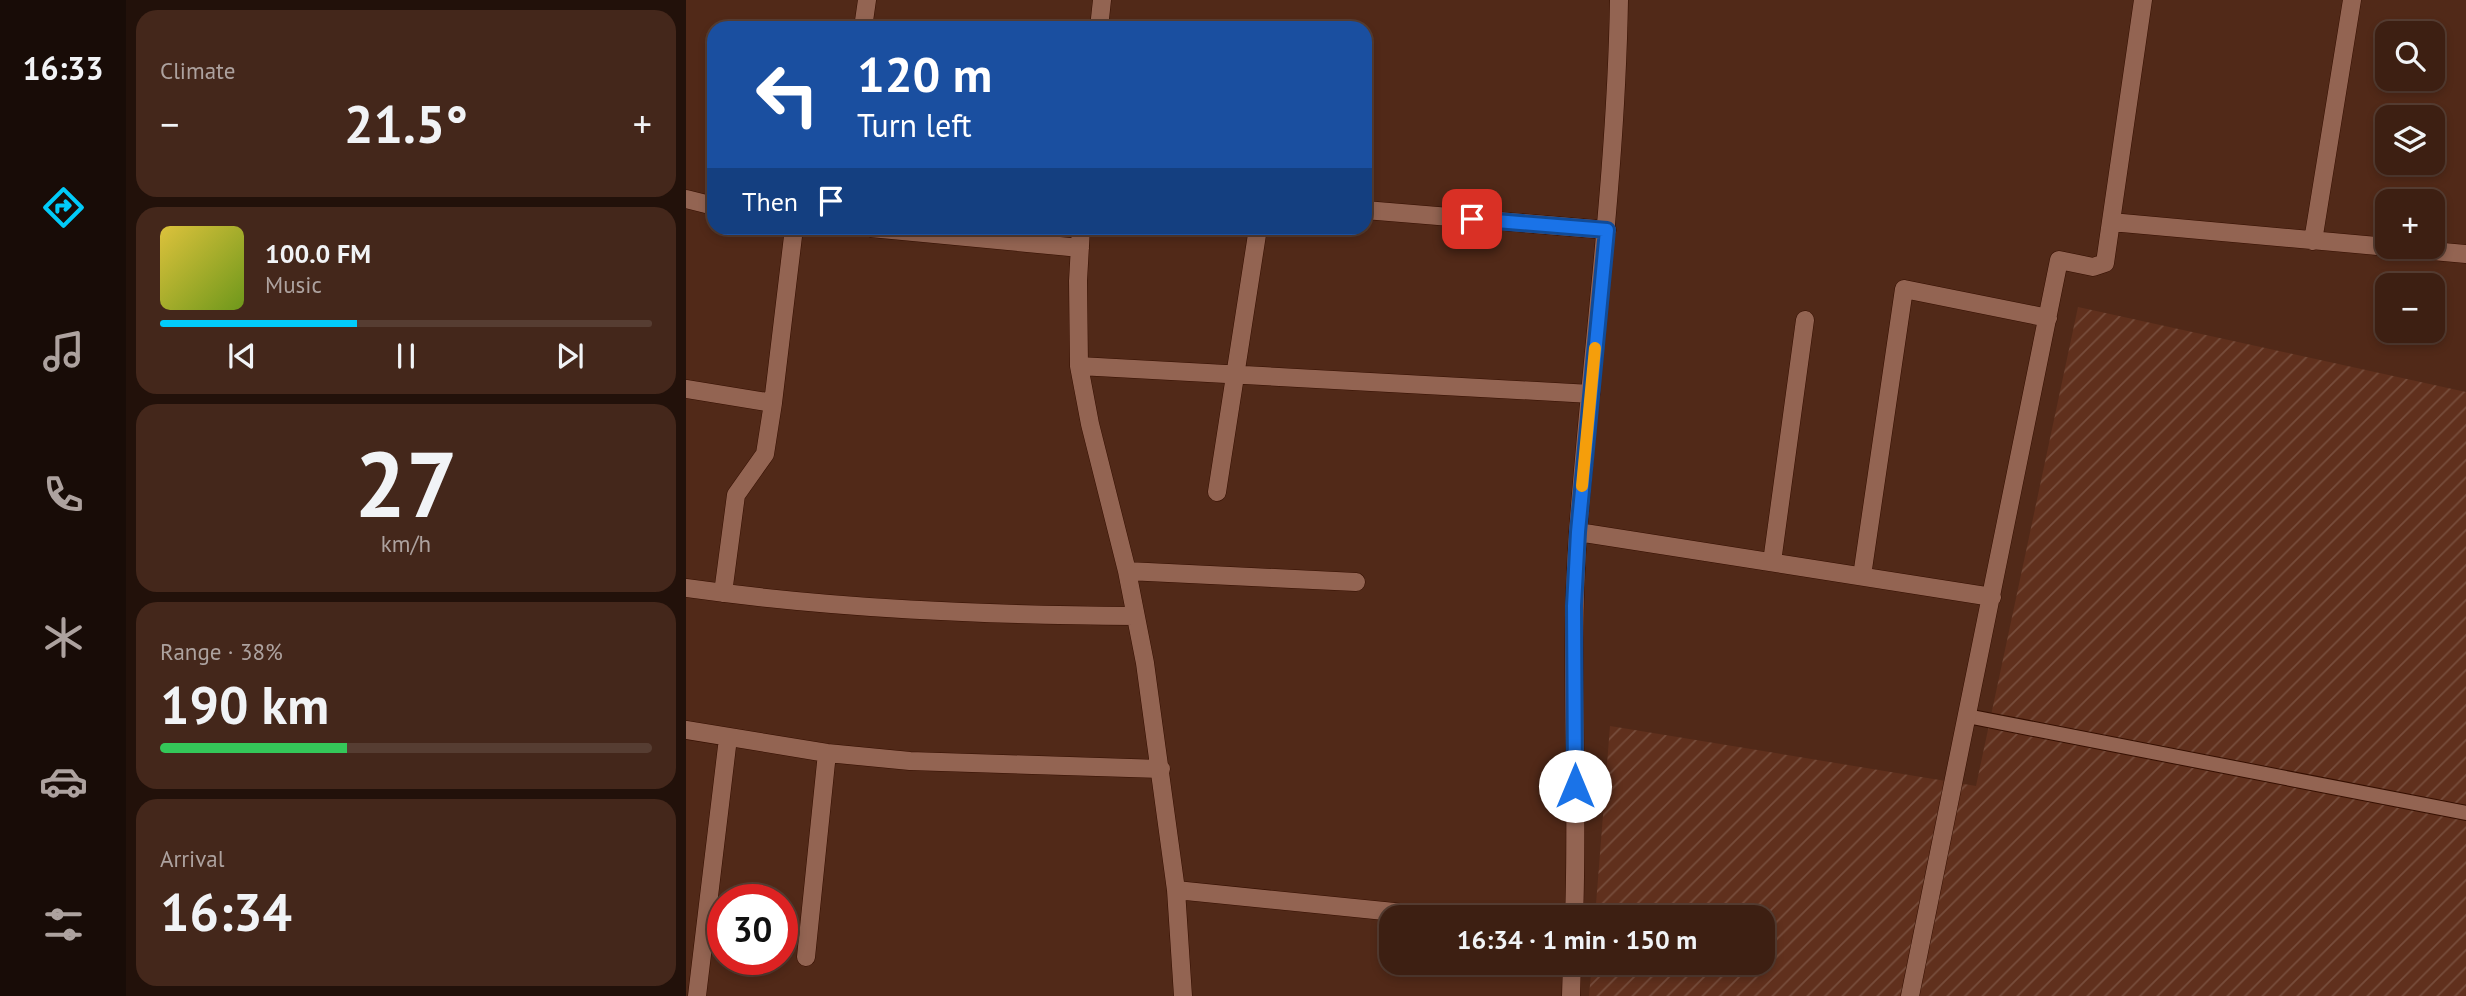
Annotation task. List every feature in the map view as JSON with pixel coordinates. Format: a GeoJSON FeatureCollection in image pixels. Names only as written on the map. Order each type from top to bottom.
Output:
{"type":"FeatureCollection","features":[{"type":"Feature","properties":{"kind":"street"},"geometry":{"type":"LineString","coordinates":[[864,21],[867,0]]}},
{"type":"Feature","properties":{"kind":"street"},"geometry":{"type":"LineString","coordinates":[[1100,21],[1102,0]]}},
{"type":"Feature","properties":{"kind":"street"},"geometry":{"type":"LineString","coordinates":[[1574,905],[1574,606],[1578,532],[1607,230],[1619,0]]}},
{"type":"Feature","properties":{"kind":"street"},"geometry":{"type":"LineString","coordinates":[[1910,996],[2059,260],[2093,267],[2105,264],[2143,0]]}},
{"type":"Feature","properties":{"kind":"street"},"geometry":{"type":"LineString","coordinates":[[2313,241],[2352,0]]}},
{"type":"Feature","properties":{"kind":"street"},"geometry":{"type":"LineString","coordinates":[[686,199],[707,204]]}},
{"type":"Feature","properties":{"kind":"street"},"geometry":{"type":"LineString","coordinates":[[1372,211],[1607,230]]}},
{"type":"Feature","properties":{"kind":"street"},"geometry":{"type":"LineString","coordinates":[[2111,222],[2466,254]]}},
{"type":"Feature","properties":{"kind":"street"},"geometry":{"type":"LineString","coordinates":[[723,593],[736,495],[765,454],[793,235]]}},
{"type":"Feature","properties":{"kind":"street"},"geometry":{"type":"LineString","coordinates":[[944,235],[1080,248]]}},
{"type":"Feature","properties":{"kind":"street"},"geometry":{"type":"LineString","coordinates":[[1081,235],[1079,366],[1090,424],[1127,571],[1145,663],[1175,890],[1183,996]]}},
{"type":"Feature","properties":{"kind":"street"},"geometry":{"type":"LineString","coordinates":[[1217,492],[1257,235]]}},
{"type":"Feature","properties":{"kind":"street"},"geometry":{"type":"LineString","coordinates":[[1861,576],[1904,289],[2048,318]]}},
{"type":"Feature","properties":{"kind":"street"},"geometry":{"type":"LineString","coordinates":[[1772,562],[1805,320]]}},
{"type":"Feature","properties":{"kind":"street"},"geometry":{"type":"LineString","coordinates":[[1079,366],[1591,394]]}},
{"type":"Feature","properties":{"kind":"street"},"geometry":{"type":"LineString","coordinates":[[686,389],[773,403]]}},
{"type":"Feature","properties":{"kind":"street"},"geometry":{"type":"LineString","coordinates":[[1578,532],[1992,597]]}},
{"type":"Feature","properties":{"kind":"street"},"geometry":{"type":"LineString","coordinates":[[1127,571],[1356,582]]}},
{"type":"Feature","properties":{"kind":"street"},"geometry":{"type":"LineString","coordinates":[[686,588],[822,604],[971,614],[1135,616]]}},
{"type":"Feature","properties":{"kind":"street"},"geometry":{"type":"LineString","coordinates":[[686,730],[827,753],[910,761],[1161,769]]}},
{"type":"Feature","properties":{"kind":"street"},"geometry":{"type":"LineString","coordinates":[[697,996],[728,738]]}},
{"type":"Feature","properties":{"kind":"street"},"geometry":{"type":"LineString","coordinates":[[806,957],[827,753]]}},
{"type":"Feature","properties":{"kind":"street"},"geometry":{"type":"LineString","coordinates":[[1175,890],[1379,910]]}},
{"type":"Feature","properties":{"kind":"street"},"geometry":{"type":"LineString","coordinates":[[1571,996],[1572,975]]}},
{"type":"Feature","properties":{"kind":"lane"},"geometry":{"type":"LineString","coordinates":[[1967,716],[2466,813]]}},
{"type":"Feature","properties":{"kind":"shaded area"},"geometry":{"type":"Polygon","coordinates":[[[2078,307],[2466,392],[2466,996],[1589,996],[1591,975],[1775,975],[1775,905],[1596,905],[1610,726],[1976,786],[2078,307]]]}},
{"type":"Feature","properties":{"kind":"slow traffic"},"geometry":{"type":"LineString","coordinates":[[1582,486],[1595,348]]}},
{"type":"Feature","properties":{"kind":"route"},"geometry":{"type":"LineString","coordinates":[[1472,219],[1607,230],[1578,532],[1574,606],[1575,786]]}}]}
